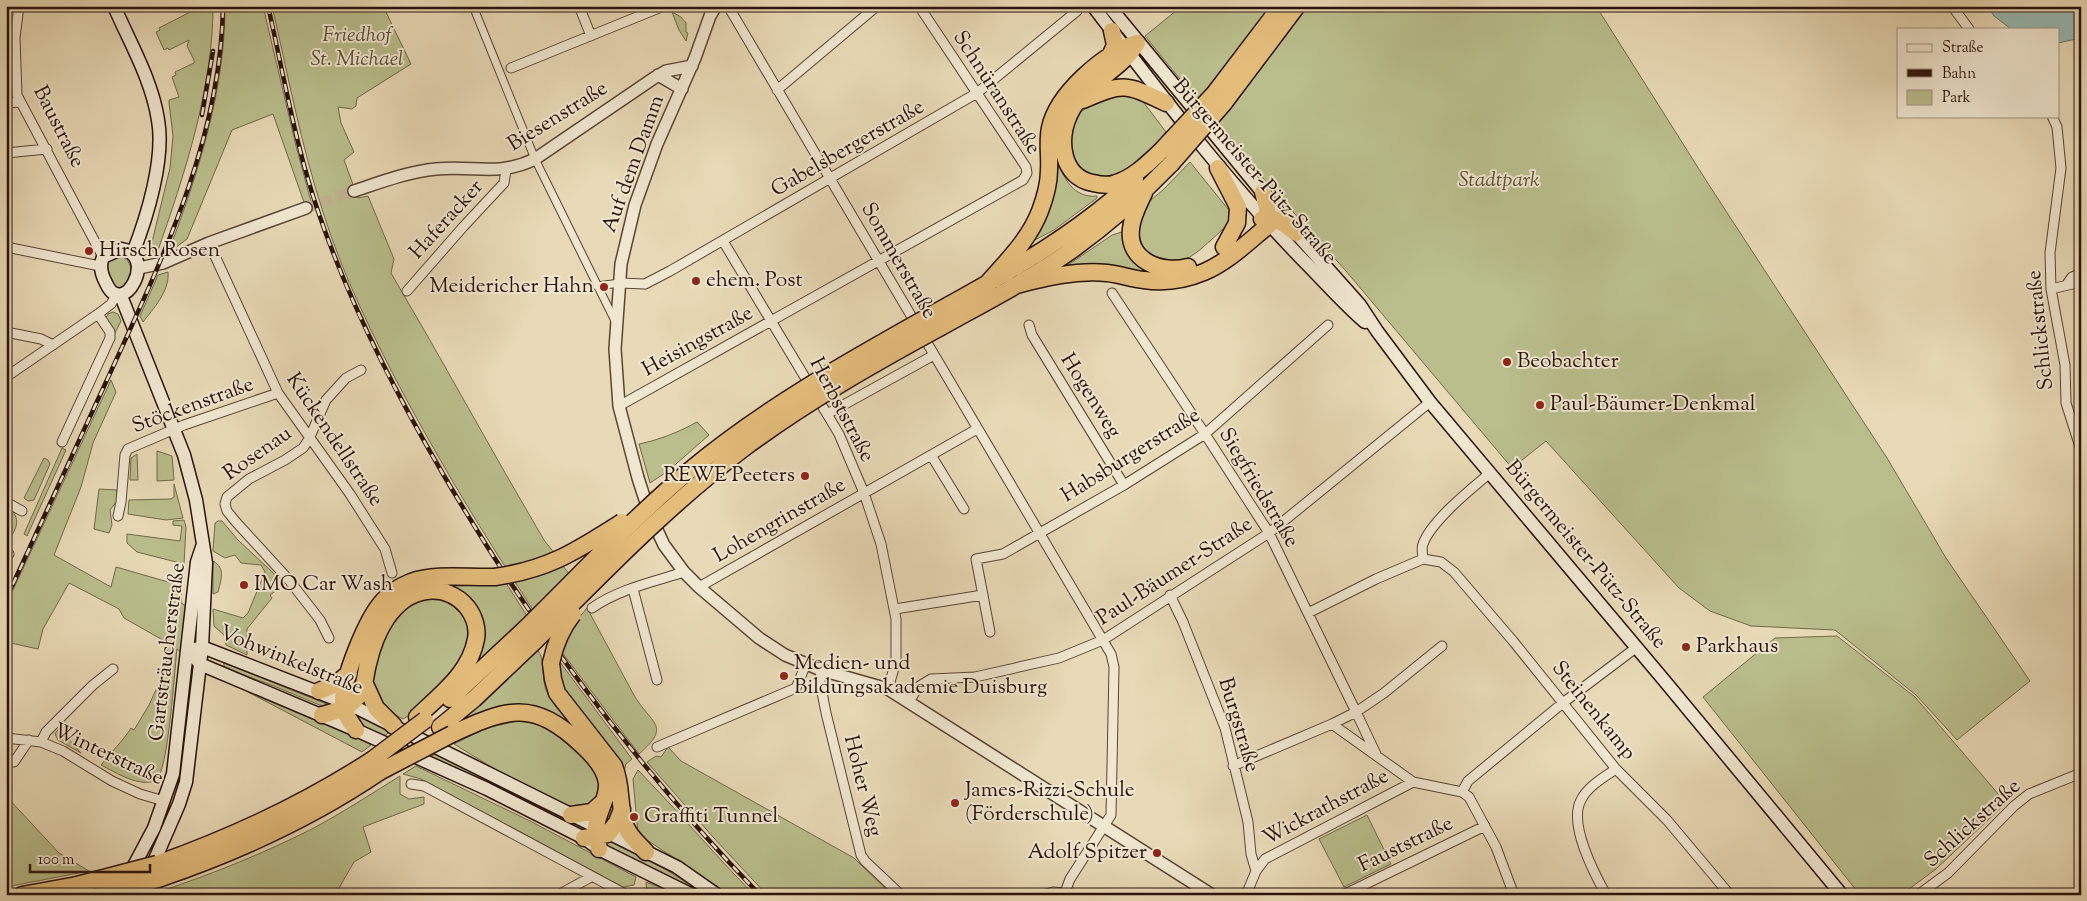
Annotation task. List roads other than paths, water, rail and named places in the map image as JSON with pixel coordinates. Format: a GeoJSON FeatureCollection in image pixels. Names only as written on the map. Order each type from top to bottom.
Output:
{"type":"FeatureCollection","features":[{"type":"Feature","properties":{"kind":"highway"},"geometry":{"type":"LineString","coordinates":[[421,718],[530,634],[609,568],[659,519],[744,448],[937,320],[986,285],[1061,240],[1131,184],[1142,169],[1214,94],[1281,6]]}},
{"type":"Feature","properties":{"kind":"highway"},"geometry":{"type":"LineString","coordinates":[[446,731],[530,634],[650,505],[728,441],[784,402],[840,367],[1013,286],[1069,252],[1145,190],[1171,164],[1224,103],[1298,6]]}},
{"type":"Feature","properties":{"kind":"highway"},"geometry":{"type":"LineString","coordinates":[[1112,31],[1114,45],[1125,50]]}},
{"type":"Feature","properties":{"kind":"highway"},"geometry":{"type":"LineString","coordinates":[[1125,50],[1092,85],[1071,112],[1065,125],[1062,147],[1066,161],[1077,176],[1091,183],[1104,185],[1116,183],[1142,169]]}},
{"type":"Feature","properties":{"kind":"highway"},"geometry":{"type":"LineString","coordinates":[[986,285],[1024,241],[1040,212],[1046,194],[1050,170],[1050,128],[1064,98],[1125,50]]}},
{"type":"Feature","properties":{"kind":"highway"},"geometry":{"type":"LineString","coordinates":[[1078,102],[1111,88],[1120,87],[1137,89],[1166,103]]}},
{"type":"Feature","properties":{"kind":"highway"},"geometry":{"type":"LineString","coordinates":[[1218,168],[1238,207],[1237,223],[1224,247]]}},
{"type":"Feature","properties":{"kind":"highway"},"geometry":{"type":"LineString","coordinates":[[1145,190],[1130,231],[1132,244],[1148,264],[1167,270],[1179,270],[1203,262],[1267,220],[1274,218],[1296,233]]}},
{"type":"Feature","properties":{"kind":"highway"},"geometry":{"type":"LineString","coordinates":[[1262,192],[1267,220]]}},
{"type":"Feature","properties":{"kind":"highway"},"geometry":{"type":"LineString","coordinates":[[1013,286],[1062,274],[1082,272],[1108,273],[1144,280],[1176,280],[1205,272],[1221,263],[1267,220]]}},
{"type":"Feature","properties":{"kind":"highway"},"geometry":{"type":"LineString","coordinates":[[356,730],[346,705],[349,673],[364,633],[376,609],[398,588],[427,578],[495,577],[520,573],[559,560],[650,505]]}},
{"type":"Feature","properties":{"kind":"highway"},"geometry":{"type":"LineString","coordinates":[[609,568],[564,625],[555,644],[551,663],[553,679],[557,693],[614,766],[620,779],[622,809],[629,832],[646,852]]}},
{"type":"Feature","properties":{"kind":"highway"},"geometry":{"type":"LineString","coordinates":[[101,895],[161,878],[248,846],[327,805],[376,765],[456,680],[467,665],[474,648],[477,633],[472,614],[462,601],[447,592],[433,590],[418,592],[405,598],[390,612],[373,644],[367,666],[365,684],[360,694],[346,705],[322,715]]}},
{"type":"Feature","properties":{"kind":"highway"},"geometry":{"type":"LineString","coordinates":[[319,691],[336,684],[349,673]]}},
{"type":"Feature","properties":{"kind":"highway"},"geometry":{"type":"LineString","coordinates":[[365,684],[376,708],[394,726]]}},
{"type":"Feature","properties":{"kind":"highway"},"geometry":{"type":"LineString","coordinates":[[22,895],[77,885],[157,864],[243,831],[446,731],[501,714],[515,712],[532,713],[549,718],[571,734],[596,759],[606,780],[607,791],[596,837]]}},
{"type":"Feature","properties":{"kind":"highway"},"geometry":{"type":"LineString","coordinates":[[570,815],[583,815],[592,812],[604,801]]}},
{"type":"Feature","properties":{"kind":"highway"},"geometry":{"type":"LineString","coordinates":[[596,837],[617,822],[622,809]]}},
{"type":"Feature","properties":{"kind":"main road"},"geometry":{"type":"LineString","coordinates":[[114,6],[151,92],[160,137],[157,168],[133,254]]}},
{"type":"Feature","properties":{"kind":"main road"},"geometry":{"type":"LineString","coordinates":[[1093,6],[1112,31]]}},
{"type":"Feature","properties":{"kind":"main road","name":"Bürgermeister-Pütz-Straße"},"geometry":{"type":"LineString","coordinates":[[1109,6],[1125,50],[1218,168],[1347,306],[1377,331]]}},
{"type":"Feature","properties":{"kind":"main road","name":"Bürgermeister-Pütz-Straße"},"geometry":{"type":"LineString","coordinates":[[1125,50],[1262,192],[1360,305],[1430,402],[1637,647],[1841,895]]}},
{"type":"Feature","properties":{"kind":"main road"},"geometry":{"type":"LineString","coordinates":[[102,261],[121,249],[133,254],[137,260],[139,268],[132,285],[127,292],[118,296]]}},
{"type":"Feature","properties":{"kind":"main road","name":"Baustraße"},"geometry":{"type":"LineString","coordinates":[[102,261],[110,291],[118,296],[184,455],[196,500],[202,547]]}},
{"type":"Feature","properties":{"kind":"main road","name":"Gartsträucherstraße"},"geometry":{"type":"LineString","coordinates":[[133,895],[153,864],[182,795],[190,760],[202,647],[206,563],[202,547]]}},
{"type":"Feature","properties":{"kind":"main road","name":"Gartsträucherstraße"},"geometry":{"type":"LineString","coordinates":[[117,895],[154,828],[173,774],[197,562],[202,547]]}},
{"type":"Feature","properties":{"kind":"main road","name":"Vohwinkelstraße"},"geometry":{"type":"LineString","coordinates":[[692,895],[596,837],[570,815],[394,726],[319,691],[202,647],[188,651],[200,664],[322,715],[596,837],[646,852],[677,867],[717,895]]}},
{"type":"Feature","properties":{"kind":"main road"},"geometry":{"type":"LineString","coordinates":[[173,815],[164,801],[182,795]]}},
{"type":"Feature","properties":{"kind":"street","name":"Baustraße"},"geometry":{"type":"LineString","coordinates":[[19,6],[15,38],[16,90],[20,102],[47,149],[102,261]]}},
{"type":"Feature","properties":{"kind":"street"},"geometry":{"type":"LineString","coordinates":[[473,6],[535,159],[617,326]]}},
{"type":"Feature","properties":{"kind":"street"},"geometry":{"type":"LineString","coordinates":[[579,6],[591,36]]}},
{"type":"Feature","properties":{"kind":"street"},"geometry":{"type":"LineString","coordinates":[[500,72],[664,6]]}},
{"type":"Feature","properties":{"kind":"street","name":"Auf dem Damm"},"geometry":{"type":"LineString","coordinates":[[716,6],[710,16],[692,66],[657,144],[635,205],[623,249],[616,349],[619,406],[638,478],[650,515],[664,545],[684,572],[700,587],[759,638],[785,655],[821,670],[888,689],[1212,895]]}},
{"type":"Feature","properties":{"kind":"street","name":"Sommerstraße"},"geometry":{"type":"LineString","coordinates":[[728,6],[1111,654],[1114,667],[1111,815],[1105,827]]}},
{"type":"Feature","properties":{"kind":"street"},"geometry":{"type":"LineString","coordinates":[[777,90],[877,6]]}},
{"type":"Feature","properties":{"kind":"street","name":"Schnüranstraße"},"geometry":{"type":"LineString","coordinates":[[919,6],[1026,167],[1026,173]]}},
{"type":"Feature","properties":{"kind":"street"},"geometry":{"type":"LineString","coordinates":[[1952,6],[1968,28]]}},
{"type":"Feature","properties":{"kind":"street","name":"Gabelsbergerstraße"},"geometry":{"type":"LineString","coordinates":[[620,283],[645,284],[724,241],[977,93],[1077,11]]}},
{"type":"Feature","properties":{"kind":"street","name":"Biesenstraße"},"geometry":{"type":"LineString","coordinates":[[354,191],[415,172],[439,169],[506,170],[522,166],[658,75],[666,71],[692,66]]}},
{"type":"Feature","properties":{"kind":"street"},"geometry":{"type":"LineString","coordinates":[[658,75],[682,89]]}},
{"type":"Feature","properties":{"kind":"street"},"geometry":{"type":"LineString","coordinates":[[6,103],[20,102]]}},
{"type":"Feature","properties":{"kind":"street","name":"Schlickstraße"},"geometry":{"type":"LineString","coordinates":[[2053,118],[2057,127],[2061,168],[2050,253],[2051,289],[2065,365],[2066,403],[2081,450]]}},
{"type":"Feature","properties":{"kind":"street"},"geometry":{"type":"LineString","coordinates":[[6,153],[47,149]]}},
{"type":"Feature","properties":{"kind":"street","name":"Haferacker"},"geometry":{"type":"LineString","coordinates":[[407,291],[462,226],[504,184],[506,170]]}},
{"type":"Feature","properties":{"kind":"street","name":"Heisingstraße"},"geometry":{"type":"LineString","coordinates":[[619,406],[1023,180],[1026,173]]}},
{"type":"Feature","properties":{"kind":"street"},"geometry":{"type":"LineString","coordinates":[[139,268],[162,263],[209,243],[306,208]]}},
{"type":"Feature","properties":{"kind":"street","name":"Herbststraße"},"geometry":{"type":"LineString","coordinates":[[724,241],[839,434],[864,493],[881,544],[894,610],[897,638],[896,661],[888,689]]}},
{"type":"Feature","properties":{"kind":"street","name":"Kückendellstraße"},"geometry":{"type":"LineString","coordinates":[[209,243],[278,394],[350,494],[385,549],[392,573]]}},
{"type":"Feature","properties":{"kind":"street"},"geometry":{"type":"LineString","coordinates":[[6,247],[102,261]]}},
{"type":"Feature","properties":{"kind":"street"},"geometry":{"type":"LineString","coordinates":[[2067,284],[2081,272]]}},
{"type":"Feature","properties":{"kind":"street"},"geometry":{"type":"LineString","coordinates":[[2051,289],[2081,282]]}},
{"type":"Feature","properties":{"kind":"street"},"geometry":{"type":"LineString","coordinates":[[597,286],[620,283]]}},
{"type":"Feature","properties":{"kind":"street","name":"Siegfriedstraße"},"geometry":{"type":"LineString","coordinates":[[1112,293],[1269,533],[1377,757]]}},
{"type":"Feature","properties":{"kind":"street"},"geometry":{"type":"LineString","coordinates":[[6,377],[98,314],[118,296]]}},
{"type":"Feature","properties":{"kind":"street"},"geometry":{"type":"LineString","coordinates":[[62,442],[110,338],[110,332],[98,314]]}},
{"type":"Feature","properties":{"kind":"street","name":"Hogenweg"},"geometry":{"type":"LineString","coordinates":[[1029,325],[1032,335],[1124,485]]}},
{"type":"Feature","properties":{"kind":"street","name":"Habsburgerstraße"},"geometry":{"type":"LineString","coordinates":[[1038,533],[1124,485],[1205,434],[1328,325]]}},
{"type":"Feature","properties":{"kind":"street"},"geometry":{"type":"LineString","coordinates":[[6,332],[41,339],[53,344]]}},
{"type":"Feature","properties":{"kind":"street"},"geometry":{"type":"LineString","coordinates":[[827,414],[934,355]]}},
{"type":"Feature","properties":{"kind":"street","name":"Rosenau"},"geometry":{"type":"LineString","coordinates":[[329,638],[315,613],[289,580],[226,511],[225,504],[227,497],[249,479],[285,460],[302,448],[310,439],[326,400],[346,378],[361,370]]}},
{"type":"Feature","properties":{"kind":"street","name":"Stöckenstraße"},"geometry":{"type":"LineString","coordinates":[[118,516],[122,502],[125,455],[128,449],[173,429],[278,394]]}},
{"type":"Feature","properties":{"kind":"street","name":"Paul-Bäumer-Straße"},"geometry":{"type":"LineString","coordinates":[[909,702],[918,687],[932,679],[975,677],[1059,658],[1103,640],[1269,533],[1430,402]]}},
{"type":"Feature","properties":{"kind":"street","name":"Lohengrinstraße"},"geometry":{"type":"LineString","coordinates":[[700,587],[977,429]]}},
{"type":"Feature","properties":{"kind":"street"},"geometry":{"type":"LineString","coordinates":[[930,455],[964,509]]}},
{"type":"Feature","properties":{"kind":"street"},"geometry":{"type":"LineString","coordinates":[[1308,613],[1376,579],[1423,559],[1423,544],[1430,531],[1453,504],[1490,473]]}},
{"type":"Feature","properties":{"kind":"street"},"geometry":{"type":"LineString","coordinates":[[6,502],[22,511]]}},
{"type":"Feature","properties":{"kind":"street"},"geometry":{"type":"LineString","coordinates":[[990,632],[976,559],[1003,554],[1038,533]]}},
{"type":"Feature","properties":{"kind":"street","name":"Steinenkamp"},"geometry":{"type":"LineString","coordinates":[[1423,559],[1441,562],[1454,572],[1564,702],[1579,724],[1616,768],[1667,820],[1730,895]]}},
{"type":"Feature","properties":{"kind":"street"},"geometry":{"type":"LineString","coordinates":[[592,608],[605,599],[684,572]]}},
{"type":"Feature","properties":{"kind":"street"},"geometry":{"type":"LineString","coordinates":[[633,589],[657,680]]}},
{"type":"Feature","properties":{"kind":"street"},"geometry":{"type":"LineString","coordinates":[[894,610],[983,595]]}},
{"type":"Feature","properties":{"kind":"street","name":"Burgstraße"},"geometry":{"type":"LineString","coordinates":[[1170,596],[1183,622],[1225,728],[1248,822],[1250,854],[1256,870]]}},
{"type":"Feature","properties":{"kind":"street"},"geometry":{"type":"LineString","coordinates":[[1233,766],[1356,712],[1384,693],[1442,646]]}},
{"type":"Feature","properties":{"kind":"street"},"geometry":{"type":"LineString","coordinates":[[1462,792],[1468,782],[1564,702],[1637,647]]}},
{"type":"Feature","properties":{"kind":"street"},"geometry":{"type":"LineString","coordinates":[[656,747],[796,688],[806,664]]}},
{"type":"Feature","properties":{"kind":"street"},"geometry":{"type":"LineString","coordinates":[[42,742],[46,732],[93,685],[114,668]]}},
{"type":"Feature","properties":{"kind":"street","name":"Hoher Weg"},"geometry":{"type":"LineString","coordinates":[[821,670],[820,682],[826,713],[861,855],[901,895]]}},
{"type":"Feature","properties":{"kind":"street"},"geometry":{"type":"LineString","coordinates":[[1332,724],[1413,782],[1462,792],[1469,798],[1496,848],[1514,895]]}},
{"type":"Feature","properties":{"kind":"street","name":"Winterstraße"},"geometry":{"type":"LineString","coordinates":[[6,738],[42,742],[62,750],[119,784],[140,794],[164,801]]}},
{"type":"Feature","properties":{"kind":"street"},"geometry":{"type":"LineString","coordinates":[[14,762],[29,740]]}},
{"type":"Feature","properties":{"kind":"street"},"geometry":{"type":"LineString","coordinates":[[1606,895],[1582,842],[1577,816],[1580,800],[1585,793],[1616,768]]}},
{"type":"Feature","properties":{"kind":"street","name":"Schlickstraße"},"geometry":{"type":"LineString","coordinates":[[1918,895],[1948,873],[2014,806],[2029,794],[2081,773]]}},
{"type":"Feature","properties":{"kind":"street","name":"Wickrathstraße"},"geometry":{"type":"LineString","coordinates":[[1246,895],[1256,870],[1266,859],[1413,782]]}},
{"type":"Feature","properties":{"kind":"street"},"geometry":{"type":"LineString","coordinates":[[411,784],[424,786],[627,895]]}},
{"type":"Feature","properties":{"kind":"street","name":"Fauststraße"},"geometry":{"type":"LineString","coordinates":[[1343,895],[1485,826]]}},
{"type":"Feature","properties":{"kind":"street"},"geometry":{"type":"LineString","coordinates":[[1043,895],[1053,892],[1064,894],[1085,853],[1105,827]]}},
{"type":"Feature","properties":{"kind":"street"},"geometry":{"type":"LineString","coordinates":[[558,895],[591,877]]}},
{"type":"Feature","properties":{"kind":"water"},"geometry":{"type":"Polygon","coordinates":[[[1987,6],[2081,6],[2081,38],[2060,43],[2060,28],[2010,28],[1994,16],[1987,6]]]}},
{"type":"Feature","properties":{"kind":"tunnel"},"geometry":{"type":"LineString","coordinates":[[306,208],[354,191]]}},
{"type":"Feature","properties":{"kind":"railway"},"geometry":{"type":"LineString","coordinates":[[6,599],[151,282],[187,193],[212,101],[220,54],[223,6]]}},
{"type":"Feature","properties":{"kind":"railway"},"geometry":{"type":"LineString","coordinates":[[268,6],[297,139],[320,217],[332,251],[360,316],[408,412],[477,531],[550,641],[629,746],[671,797],[760,895]]}},
{"type":"Feature","properties":{"kind":"railway"},"geometry":{"type":"LineString","coordinates":[[202,115],[213,51]]}},
{"type":"Feature","properties":{"kind":"place","name":"Hirsch Rosen"},"geometry":{"type":"Point","coordinates":[89,251]}},
{"type":"Feature","properties":{"kind":"place","name":"ehem. Post"},"geometry":{"type":"Point","coordinates":[696,281]}},
{"type":"Feature","properties":{"kind":"place","name":"Meidericher Hahn"},"geometry":{"type":"Point","coordinates":[604,287]}},
{"type":"Feature","properties":{"kind":"place","name":"Beobachter"},"geometry":{"type":"Point","coordinates":[1507,362]}},
{"type":"Feature","properties":{"kind":"place","name":"Paul-Bäumer-Denkmal"},"geometry":{"type":"Point","coordinates":[1540,405]}},
{"type":"Feature","properties":{"kind":"place","name":"REWE Peeters"},"geometry":{"type":"Point","coordinates":[805,476]}},
{"type":"Feature","properties":{"kind":"place","name":"IMO Car Wash"},"geometry":{"type":"Point","coordinates":[244,585]}},
{"type":"Feature","properties":{"kind":"place","name":"Parkhaus"},"geometry":{"type":"Point","coordinates":[1686,647]}},
{"type":"Feature","properties":{"kind":"place","name":"Medien- und Bildungsakademie Duisburg"},"geometry":{"type":"Point","coordinates":[784,676]}},
{"type":"Feature","properties":{"kind":"place","name":"James-Rizzi-Schule (Förderschule)"},"geometry":{"type":"Point","coordinates":[955,803]}},
{"type":"Feature","properties":{"kind":"place","name":"Graffiti Tunnel"},"geometry":{"type":"Point","coordinates":[634,817]}},
{"type":"Feature","properties":{"kind":"place","name":"Adolf Spitzer"},"geometry":{"type":"Point","coordinates":[1157,853]}},
{"type":"Feature","properties":{"kind":"park label","name":"Friedhof St. Michael"},"geometry":{"type":"Point","coordinates":[357,48]}},
{"type":"Feature","properties":{"kind":"park label","name":"Stadtpark"},"geometry":{"type":"Point","coordinates":[1499,181]}}]}
